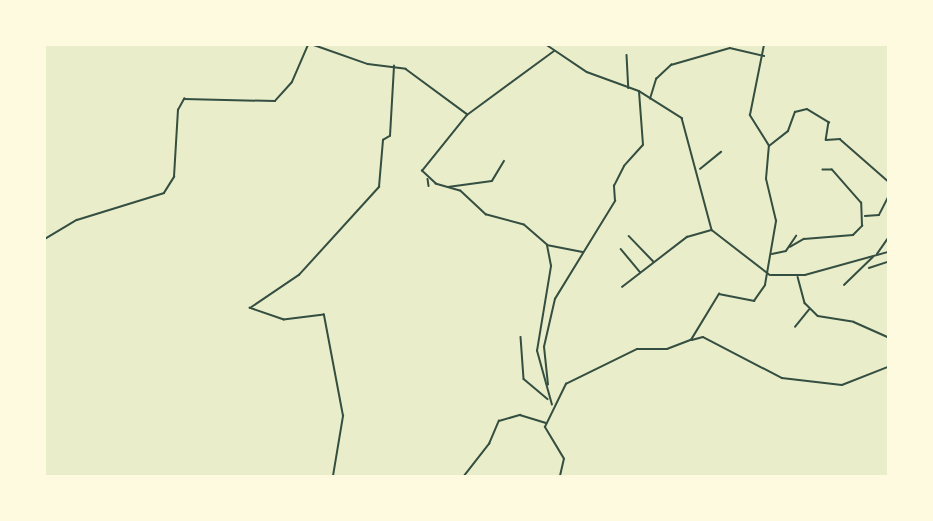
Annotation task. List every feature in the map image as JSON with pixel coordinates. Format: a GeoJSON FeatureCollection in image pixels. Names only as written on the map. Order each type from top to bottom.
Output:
{"type":"FeatureCollection","features":[{"type":"Feature","properties":{"kind":"street"},"geometry":{"type":"LineString","coordinates":[[45,239],[77,220],[164,193],[174,177],[178,110],[184,99],[275,101],[292,82],[308,45]]}},
{"type":"Feature","properties":{"kind":"street"},"geometry":{"type":"LineString","coordinates":[[314,45],[368,64],[394,66],[421,76],[467,114]]}},
{"type":"Feature","properties":{"kind":"street"},"geometry":{"type":"LineString","coordinates":[[547,45],[587,72],[639,91],[682,118],[699,169],[712,230],[770,275],[797,276],[888,252]]}},
{"type":"Feature","properties":{"kind":"street"},"geometry":{"type":"LineString","coordinates":[[691,340],[719,294],[754,301],[770,275],[776,221],[766,179],[769,146],[750,115],[764,56],[764,45]]}},
{"type":"Feature","properties":{"kind":"street"},"geometry":{"type":"LineString","coordinates":[[650,99],[656,79],[671,65],[730,48],[764,56]]}},
{"type":"Feature","properties":{"kind":"street"},"geometry":{"type":"LineString","coordinates":[[554,51],[467,114],[422,171],[445,188],[460,191],[486,215],[524,225],[547,244],[583,252]]}},
{"type":"Feature","properties":{"kind":"street"},"geometry":{"type":"LineString","coordinates":[[627,55],[629,88]]}},
{"type":"Feature","properties":{"kind":"street"},"geometry":{"type":"LineString","coordinates":[[333,476],[343,416],[324,315],[284,320],[250,308],[299,275],[380,187],[383,140],[390,136],[394,66]]}},
{"type":"Feature","properties":{"kind":"street"},"geometry":{"type":"LineString","coordinates":[[552,405],[548,392],[544,347],[555,299],[615,201],[614,186],[624,166],[643,144],[639,91]]}},
{"type":"Feature","properties":{"kind":"street"},"geometry":{"type":"LineString","coordinates":[[769,146],[785,134],[795,112],[807,109],[829,122],[824,138],[840,139],[888,181]]}},
{"type":"Feature","properties":{"kind":"street"},"geometry":{"type":"LineString","coordinates":[[699,169],[721,152]]}},
{"type":"Feature","properties":{"kind":"street"},"geometry":{"type":"LineString","coordinates":[[445,188],[492,181],[504,161]]}},
{"type":"Feature","properties":{"kind":"street"},"geometry":{"type":"LineString","coordinates":[[771,254],[804,239],[853,235],[864,216],[861,203],[832,170],[823,170]]}},
{"type":"Feature","properties":{"kind":"street"},"geometry":{"type":"LineString","coordinates":[[427,175],[429,186]]}},
{"type":"Feature","properties":{"kind":"street"},"geometry":{"type":"LineString","coordinates":[[864,216],[879,215],[888,197]]}},
{"type":"Feature","properties":{"kind":"street"},"geometry":{"type":"LineString","coordinates":[[622,287],[687,237],[712,230]]}},
{"type":"Feature","properties":{"kind":"street"},"geometry":{"type":"LineString","coordinates":[[629,236],[653,261]]}},
{"type":"Feature","properties":{"kind":"street"},"geometry":{"type":"LineString","coordinates":[[790,247],[796,236]]}},
{"type":"Feature","properties":{"kind":"street"},"geometry":{"type":"LineString","coordinates":[[844,285],[856,268],[875,255],[888,238]]}},
{"type":"Feature","properties":{"kind":"street"},"geometry":{"type":"LineString","coordinates":[[547,244],[550,266],[537,351],[548,392]]}},
{"type":"Feature","properties":{"kind":"street"},"geometry":{"type":"LineString","coordinates":[[621,249],[640,273]]}},
{"type":"Feature","properties":{"kind":"street"},"geometry":{"type":"LineString","coordinates":[[869,268],[888,262]]}},
{"type":"Feature","properties":{"kind":"street"},"geometry":{"type":"LineString","coordinates":[[797,276],[810,309],[825,319],[854,322],[888,337]]}},
{"type":"Feature","properties":{"kind":"street"},"geometry":{"type":"LineString","coordinates":[[795,327],[810,309]]}},
{"type":"Feature","properties":{"kind":"street"},"geometry":{"type":"LineString","coordinates":[[521,337],[524,379],[549,399]]}},
{"type":"Feature","properties":{"kind":"street"},"geometry":{"type":"LineString","coordinates":[[560,476],[563,458],[546,423],[552,405],[568,382],[624,354],[703,337],[792,380],[842,386],[888,367]]}},
{"type":"Feature","properties":{"kind":"street"},"geometry":{"type":"LineString","coordinates":[[464,476],[489,444],[499,421],[520,415],[546,423]]}}]}
